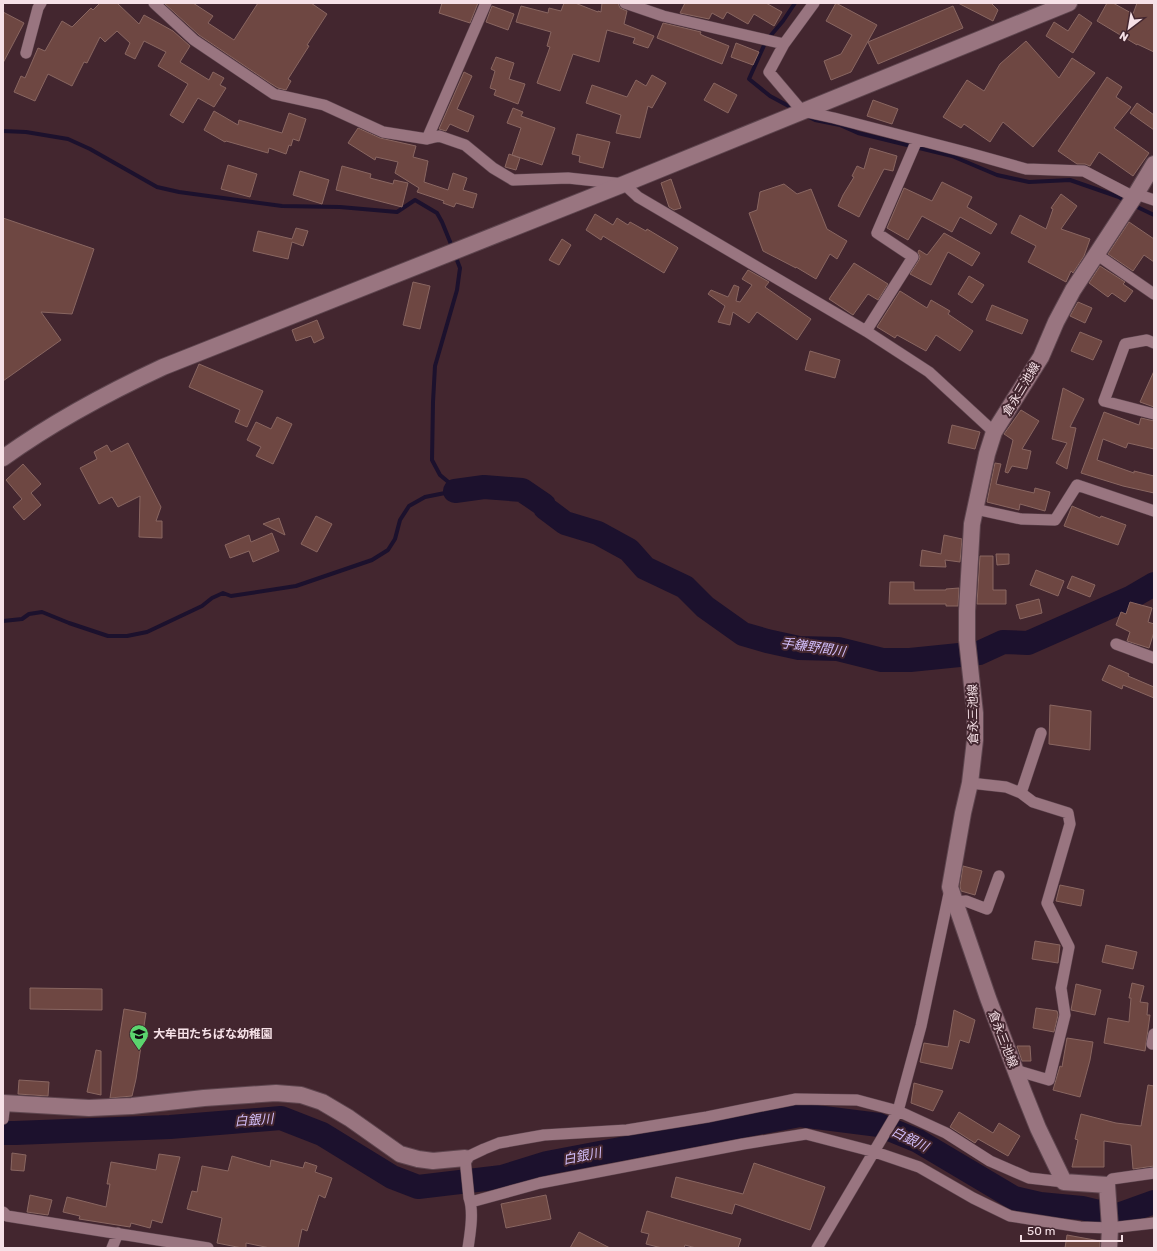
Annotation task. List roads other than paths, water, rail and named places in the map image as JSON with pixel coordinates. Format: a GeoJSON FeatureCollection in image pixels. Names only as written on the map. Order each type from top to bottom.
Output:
{"type":"FeatureCollection","features":[{"type":"Feature","properties":{"kind":"street"},"geometry":{"type":"LineString","coordinates":[[26,53],[38,8],[41,3]]}},
{"type":"Feature","properties":{"kind":"street"},"geometry":{"type":"LineString","coordinates":[[154,3],[194,40],[274,94],[324,105],[383,132],[427,139],[439,136],[465,145],[492,168],[514,180],[568,178],[624,184],[638,196],[866,331],[929,372],[994,432]]}},
{"type":"Feature","properties":{"kind":"street"},"geometry":{"type":"LineString","coordinates":[[427,139],[486,3]]}},
{"type":"Feature","properties":{"kind":"street"},"geometry":{"type":"LineString","coordinates":[[625,3],[663,16],[784,44]]}},
{"type":"Feature","properties":{"kind":"street"},"geometry":{"type":"LineString","coordinates":[[814,3],[784,44],[769,72],[802,111],[969,152],[1026,170],[1084,171],[1135,195],[1154,200]]}},
{"type":"Feature","properties":{"kind":"street"},"geometry":{"type":"LineString","coordinates":[[3,458],[73,412],[116,388],[163,367],[624,184],[1069,3]]}},
{"type":"Feature","properties":{"kind":"street"},"geometry":{"type":"LineString","coordinates":[[866,331],[913,257],[877,233],[916,140]]}},
{"type":"Feature","properties":{"kind":"street","name":"倉永三池線"},"geometry":{"type":"LineString","coordinates":[[1064,1182],[1038,1128],[1015,1070],[988,998],[953,895],[963,813],[970,783],[975,740],[975,713],[967,640],[967,611],[972,524],[987,454],[994,432],[1041,356],[1056,322],[1073,290],[1154,164]]}},
{"type":"Feature","properties":{"kind":"street"},"geometry":{"type":"LineString","coordinates":[[1096,254],[1154,294]]}},
{"type":"Feature","properties":{"kind":"street"},"geometry":{"type":"LineString","coordinates":[[1154,343],[1147,340],[1124,344],[1104,401],[1154,414]]}},
{"type":"Feature","properties":{"kind":"street"},"geometry":{"type":"LineString","coordinates":[[976,509],[1021,519],[1055,520],[1077,485],[1154,511]]}},
{"type":"Feature","properties":{"kind":"street"},"geometry":{"type":"LineString","coordinates":[[1116,644],[1154,658]]}},
{"type":"Feature","properties":{"kind":"street"},"geometry":{"type":"LineString","coordinates":[[1021,793],[1041,733]]}},
{"type":"Feature","properties":{"kind":"street"},"geometry":{"type":"LineString","coordinates":[[970,783],[1006,787],[1021,793],[1033,802],[1068,813],[1070,824],[1047,903],[1069,947],[1061,988],[1065,1015],[1049,1080],[1015,1070]]}},
{"type":"Feature","properties":{"kind":"street"},"geometry":{"type":"LineString","coordinates":[[817,1248],[898,1111],[921,1026],[953,895],[988,909],[999,876]]}},
{"type":"Feature","properties":{"kind":"street"},"geometry":{"type":"LineString","coordinates":[[1154,1034],[1152,1044],[1154,1044]]}},
{"type":"Feature","properties":{"kind":"street"},"geometry":{"type":"LineString","coordinates":[[3,1119],[4,1103],[90,1108],[132,1106],[204,1098],[276,1093],[301,1095],[322,1102],[349,1118],[400,1154],[418,1160],[466,1164],[484,1149],[499,1143],[544,1135],[627,1130],[707,1118],[796,1099],[858,1100],[898,1111],[946,1133],[990,1161],[1029,1178],[1107,1185]]}},
{"type":"Feature","properties":{"kind":"street"},"geometry":{"type":"LineString","coordinates":[[470,1200],[540,1183],[806,1134],[875,1152],[919,1167],[973,1198],[1010,1216],[1080,1227],[1110,1228],[1154,1223]]}},
{"type":"Feature","properties":{"kind":"street"},"geometry":{"type":"LineString","coordinates":[[466,1164],[471,1228],[468,1248]]}},
{"type":"Feature","properties":{"kind":"street"},"geometry":{"type":"LineString","coordinates":[[1108,1248],[1110,1228],[1107,1185],[1112,1179],[1154,1174]]}},
{"type":"Feature","properties":{"kind":"street"},"geometry":{"type":"LineString","coordinates":[[3,1212],[7,1216],[208,1248]]}},
{"type":"Feature","properties":{"kind":"street"},"geometry":{"type":"LineString","coordinates":[[112,1248],[118,1233]]}},
{"type":"Feature","properties":{"kind":"waterway"},"geometry":{"type":"LineString","coordinates":[[795,3],[783,21],[766,41],[749,79],[770,96],[796,110]]}},
{"type":"Feature","properties":{"kind":"waterway"},"geometry":{"type":"LineString","coordinates":[[809,117],[815,120],[840,125],[858,133],[952,156],[997,175],[1029,182],[1070,180],[1119,197],[1127,202]]}},
{"type":"Feature","properties":{"kind":"waterway"},"geometry":{"type":"LineString","coordinates":[[3,131],[26,132],[68,139],[90,149],[157,187],[179,192],[282,206],[340,207],[397,212],[415,200],[437,213],[453,249]]}},
{"type":"Feature","properties":{"kind":"waterway"},"geometry":{"type":"LineString","coordinates":[[1133,205],[1154,215]]}},
{"type":"Feature","properties":{"kind":"waterway"},"geometry":{"type":"LineString","coordinates":[[3,621],[22,619],[29,614],[42,612],[108,636],[127,636],[147,632],[202,606],[212,598],[223,593],[231,596],[296,586],[372,560],[388,550],[395,539],[400,520],[409,506],[425,497],[455,491],[452,485],[440,475],[432,460],[435,366],[457,290],[460,268],[455,255]]}},
{"type":"Feature","properties":{"kind":"waterway","name":"手鎌野間川"},"geometry":{"type":"LineString","coordinates":[[455,491],[484,487],[522,490],[544,505],[545,508],[565,523],[598,533],[629,550],[645,568],[685,587],[705,607],[743,634],[799,648],[838,649],[882,660],[910,660],[979,653],[1003,642],[1028,643],[1130,598],[1154,584]]}},
{"type":"Feature","properties":{"kind":"waterway","name":"白銀川"},"geometry":{"type":"LineString","coordinates":[[3,1133],[170,1127],[281,1118],[322,1134],[392,1177],[418,1187],[502,1177],[547,1163],[800,1115],[879,1125],[918,1141],[1014,1198],[1040,1204],[1082,1208],[1115,1216],[1154,1202]]}},
{"type":"Feature","properties":{"kind":"place","name":"大牟田たちばな幼稚園"},"geometry":{"type":"Point","coordinates":[139,1051]}}]}
